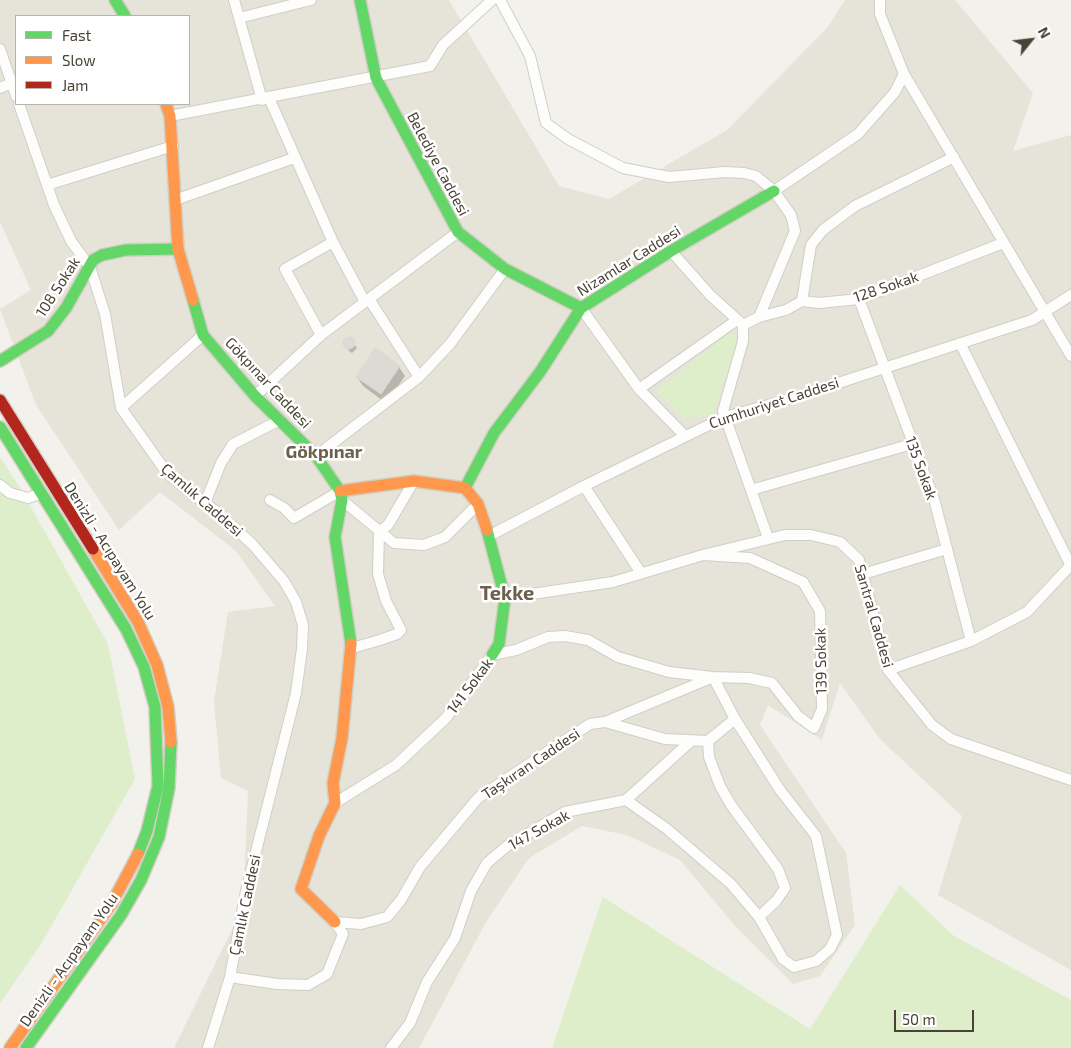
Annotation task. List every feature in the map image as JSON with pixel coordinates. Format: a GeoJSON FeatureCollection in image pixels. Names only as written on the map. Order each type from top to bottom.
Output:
{"type":"FeatureCollection","features":[{"type":"Feature","properties":{"kind":"street"},"geometry":{"type":"LineString","coordinates":[[115,0],[124,15]]}},
{"type":"Feature","properties":{"kind":"street"},"geometry":{"type":"LineString","coordinates":[[234,0],[266,99],[333,242],[367,300],[419,377]]}},
{"type":"Feature","properties":{"kind":"street"},"geometry":{"type":"LineString","coordinates":[[239,18],[310,0]]}},
{"type":"Feature","properties":{"kind":"street","name":"Belediye Caddesi"},"geometry":{"type":"LineString","coordinates":[[360,0],[376,78],[458,232],[505,269],[581,308]]}},
{"type":"Feature","properties":{"kind":"street"},"geometry":{"type":"LineString","coordinates":[[170,116],[376,78],[430,66],[443,45],[492,0]]}},
{"type":"Feature","properties":{"kind":"street"},"geometry":{"type":"LineString","coordinates":[[500,0],[530,56],[546,123],[568,139],[622,168],[669,177],[725,172],[744,173],[756,176],[774,191],[791,215],[795,231],[759,317]]}},
{"type":"Feature","properties":{"kind":"street"},"geometry":{"type":"LineString","coordinates":[[880,0],[880,14],[904,74],[1071,356]]}},
{"type":"Feature","properties":{"kind":"street"},"geometry":{"type":"LineString","coordinates":[[0,49],[14,82],[0,88]]}},
{"type":"Feature","properties":{"kind":"street"},"geometry":{"type":"LineString","coordinates":[[774,191],[858,134],[895,92],[904,74]]}},
{"type":"Feature","properties":{"kind":"street","name":"Çamlık Caddesi"},"geometry":{"type":"LineString","coordinates":[[19,105],[47,185],[71,241],[90,267],[105,314],[121,408],[167,473],[220,514],[253,545],[284,581],[296,602],[303,625],[296,693],[246,891],[230,977],[208,1048]]}},
{"type":"Feature","properties":{"kind":"street","name":"Gökpınar Caddesi"},"geometry":{"type":"LineString","coordinates":[[166,105],[170,116],[173,146],[178,250],[203,335],[255,396],[316,456],[341,495]]}},
{"type":"Feature","properties":{"kind":"street"},"geometry":{"type":"LineString","coordinates":[[47,185],[173,146]]}},
{"type":"Feature","properties":{"kind":"street"},"geometry":{"type":"LineString","coordinates":[[802,302],[811,245],[823,230],[854,206],[954,156]]}},
{"type":"Feature","properties":{"kind":"street"},"geometry":{"type":"LineString","coordinates":[[176,200],[294,158]]}},
{"type":"Feature","properties":{"kind":"street","name":"Nizamlar Caddesi"},"geometry":{"type":"LineString","coordinates":[[465,488],[494,433],[540,372],[581,308],[671,251],[774,191]]}},
{"type":"Feature","properties":{"kind":"street"},"geometry":{"type":"LineString","coordinates":[[255,396],[321,335],[458,232]]}},
{"type":"Feature","properties":{"kind":"street"},"geometry":{"type":"LineString","coordinates":[[321,335],[285,268],[333,242]]}},
{"type":"Feature","properties":{"kind":"street","name":"128 Sokak"},"geometry":{"type":"LineString","coordinates":[[639,389],[740,322],[786,310],[802,302],[819,303],[859,299],[1003,243]]}},
{"type":"Feature","properties":{"kind":"street","name":"108 Sokak"},"geometry":{"type":"LineString","coordinates":[[0,361],[48,331],[66,308],[93,260],[102,255],[126,250],[178,250]]}},
{"type":"Feature","properties":{"kind":"street"},"geometry":{"type":"LineString","coordinates":[[671,251],[710,295],[740,322],[744,341],[723,411],[768,538]]}},
{"type":"Feature","properties":{"kind":"street"},"geometry":{"type":"LineString","coordinates":[[316,456],[419,377],[450,344],[505,269]]}},
{"type":"Feature","properties":{"kind":"street","name":"Cumhuriyet Caddesi"},"geometry":{"type":"LineString","coordinates":[[489,536],[684,435],[725,417],[783,401],[1032,320],[1071,295]]}},
{"type":"Feature","properties":{"kind":"street","name":"135 Sokak"},"geometry":{"type":"LineString","coordinates":[[859,299],[934,499],[971,641]]}},
{"type":"Feature","properties":{"kind":"street"},"geometry":{"type":"LineString","coordinates":[[581,308],[639,389],[684,435]]}},
{"type":"Feature","properties":{"kind":"street"},"geometry":{"type":"LineString","coordinates":[[121,408],[203,335]]}},
{"type":"Feature","properties":{"kind":"street"},"geometry":{"type":"LineString","coordinates":[[888,670],[971,641],[1027,612],[1071,566],[960,343]]}},
{"type":"Feature","properties":{"kind":"street","name":"Denizli - Acıpayam Yolu"},"geometry":{"type":"LineString","coordinates":[[0,400],[138,622],[157,665],[168,706],[172,745],[169,788],[159,837],[141,880],[121,915],[26,1048]]}},
{"type":"Feature","properties":{"kind":"street"},"geometry":{"type":"LineString","coordinates":[[205,503],[222,463],[233,444],[280,420]]}},
{"type":"Feature","properties":{"kind":"street","name":"Denizli - Acıpayam Yolu"},"geometry":{"type":"LineString","coordinates":[[0,427],[106,594],[144,667],[155,708],[158,746],[158,786],[146,831],[126,878],[112,903],[10,1048]]}},
{"type":"Feature","properties":{"kind":"street"},"geometry":{"type":"LineString","coordinates":[[751,490],[912,444]]}},
{"type":"Feature","properties":{"kind":"street"},"geometry":{"type":"LineString","coordinates":[[379,532],[388,525],[414,481]]}},
{"type":"Feature","properties":{"kind":"street"},"geometry":{"type":"LineString","coordinates":[[270,500],[284,508],[294,518],[341,495],[414,481],[465,488],[478,504],[489,536],[505,598],[499,644],[492,655]]}},
{"type":"Feature","properties":{"kind":"street"},"geometry":{"type":"LineString","coordinates":[[0,485],[10,493],[28,498],[42,493]]}},
{"type":"Feature","properties":{"kind":"street"},"geometry":{"type":"LineString","coordinates":[[584,486],[641,573]]}},
{"type":"Feature","properties":{"kind":"street"},"geometry":{"type":"LineString","coordinates":[[341,495],[379,532],[394,543],[424,544],[445,536],[478,504]]}},
{"type":"Feature","properties":{"kind":"street"},"geometry":{"type":"LineString","coordinates":[[230,977],[277,984],[308,985],[327,974],[343,934],[336,922],[311,901],[301,889],[319,836],[335,803],[334,783],[342,738],[352,648],[335,537],[341,495]]}},
{"type":"Feature","properties":{"kind":"street"},"geometry":{"type":"LineString","coordinates":[[352,648],[397,634],[401,630],[386,601],[378,574],[379,532]]}},
{"type":"Feature","properties":{"kind":"street","name":"Santral Caddesi"},"geometry":{"type":"LineString","coordinates":[[505,598],[613,582],[703,555],[785,534],[811,535],[840,542],[860,560],[888,670],[932,725],[951,739],[1071,780]]}},
{"type":"Feature","properties":{"kind":"street"},"geometry":{"type":"LineString","coordinates":[[863,574],[948,549]]}},
{"type":"Feature","properties":{"kind":"street","name":"139 Sokak"},"geometry":{"type":"LineString","coordinates":[[703,555],[750,558],[803,582],[820,611],[822,709],[814,728],[798,716],[772,683],[749,678],[714,678]]}},
{"type":"Feature","properties":{"kind":"street","name":"141 Sokak"},"geometry":{"type":"LineString","coordinates":[[335,803],[396,765],[439,725],[492,655],[516,650],[548,637],[565,636],[588,640],[618,657],[669,672],[714,678]]}},
{"type":"Feature","properties":{"kind":"street"},"geometry":{"type":"LineString","coordinates":[[691,741],[626,800],[667,829],[731,884],[759,917],[783,959],[794,967],[816,961],[830,949],[837,935],[816,836],[780,790],[735,719],[714,678]]}},
{"type":"Feature","properties":{"kind":"street","name":"Taşkıran Caddesi"},"geometry":{"type":"LineString","coordinates":[[336,922],[361,924],[387,916],[401,900],[420,867],[478,798],[590,724],[605,722],[714,678]]}},
{"type":"Feature","properties":{"kind":"street"},"geometry":{"type":"LineString","coordinates":[[605,722],[665,739],[708,741],[735,719]]}},
{"type":"Feature","properties":{"kind":"street"},"geometry":{"type":"LineString","coordinates":[[708,741],[709,757],[720,786],[731,805],[778,869],[785,888],[776,901],[759,917]]}},
{"type":"Feature","properties":{"kind":"street","name":"147 Sokak"},"geometry":{"type":"LineString","coordinates":[[391,1048],[410,1023],[428,982],[455,938],[471,891],[487,863],[507,846],[565,812],[626,800]]}},
{"type":"Feature","properties":{"kind":"shaded area"},"geometry":{"type":"Polygon","coordinates":[[[0,0],[449,0],[559,186],[609,199],[727,130],[827,28],[845,0],[955,0],[1033,93],[1013,151],[1071,135],[1071,970],[938,895],[962,816],[880,739],[840,683],[822,740],[768,705],[760,725],[846,853],[855,925],[820,976],[793,984],[736,927],[680,860],[627,835],[582,826],[529,858],[486,922],[419,1048],[174,1048],[243,907],[248,791],[221,778],[214,701],[228,612],[275,606],[236,551],[160,492],[119,530],[36,405],[0,309],[31,290],[0,222],[0,0]]]}},
{"type":"Feature","properties":{"kind":"green space"},"geometry":{"type":"Polygon","coordinates":[[[732,331],[737,343],[713,415],[682,419],[656,390],[732,331]]]}},
{"type":"Feature","properties":{"kind":"green space"},"geometry":{"type":"Polygon","coordinates":[[[0,457],[19,486],[108,644],[135,779],[40,946],[0,1003],[0,457]]]}},
{"type":"Feature","properties":{"kind":"green space"},"geometry":{"type":"Polygon","coordinates":[[[900,885],[954,936],[1071,1000],[1071,1048],[552,1048],[603,897],[810,1029],[900,885]]]}},
{"type":"Feature","properties":{"kind":"building"},"geometry":{"type":"Polygon","coordinates":[[[351,337],[354,338],[354,348],[347,349],[344,348],[343,341],[344,338],[351,337]]]}},
{"type":"Feature","properties":{"kind":"building"},"geometry":{"type":"Polygon","coordinates":[[[375,348],[400,366],[381,394],[356,377],[375,348]]]}},
{"type":"Feature","properties":{"kind":"traffic: fast"},"geometry":{"type":"LineString","coordinates":[[115,0],[124,15]]}},
{"type":"Feature","properties":{"kind":"traffic: fast"},"geometry":{"type":"LineString","coordinates":[[360,0],[376,78],[458,232],[505,269],[581,308]]}},
{"type":"Feature","properties":{"kind":"traffic: fast"},"geometry":{"type":"LineString","coordinates":[[465,488],[494,433],[540,372],[581,308],[671,251],[774,191]]}},
{"type":"Feature","properties":{"kind":"traffic: fast"},"geometry":{"type":"LineString","coordinates":[[0,361],[48,331],[66,308],[93,260],[102,255],[126,250],[178,249]]}},
{"type":"Feature","properties":{"kind":"traffic: fast"},"geometry":{"type":"LineString","coordinates":[[193,300],[203,335],[255,396],[316,456],[340,491],[342,500],[335,537],[351,644]]}},
{"type":"Feature","properties":{"kind":"traffic: fast"},"geometry":{"type":"LineString","coordinates":[[0,427],[126,629],[144,667],[155,707],[158,786],[147,831],[138,854]]}},
{"type":"Feature","properties":{"kind":"traffic: fast"},"geometry":{"type":"LineString","coordinates":[[487,530],[505,598],[499,644],[492,655]]}},
{"type":"Feature","properties":{"kind":"traffic: fast"},"geometry":{"type":"LineString","coordinates":[[26,1048],[121,915],[141,880],[159,837],[169,788],[171,742]]}},
{"type":"Feature","properties":{"kind":"traffic: slow"},"geometry":{"type":"LineString","coordinates":[[166,105],[170,116],[178,249],[193,300]]}},
{"type":"Feature","properties":{"kind":"traffic: slow"},"geometry":{"type":"LineString","coordinates":[[340,491],[414,481],[465,488],[478,504],[487,530]]}},
{"type":"Feature","properties":{"kind":"traffic: slow"},"geometry":{"type":"LineString","coordinates":[[93,549],[138,622],[157,665],[168,707],[171,742]]}},
{"type":"Feature","properties":{"kind":"traffic: slow"},"geometry":{"type":"LineString","coordinates":[[335,922],[301,889],[319,836],[335,803],[333,783],[342,738],[351,644]]}},
{"type":"Feature","properties":{"kind":"traffic: slow"},"geometry":{"type":"LineString","coordinates":[[10,1048],[112,903],[138,854]]}},
{"type":"Feature","properties":{"kind":"traffic: jam"},"geometry":{"type":"LineString","coordinates":[[0,400],[93,549]]}},
{"type":"Feature","properties":{"kind":"district","name":"Gökpınar"},"geometry":{"type":"Point","coordinates":[324,452]}},
{"type":"Feature","properties":{"kind":"district","name":"Tekke"},"geometry":{"type":"Point","coordinates":[507,593]}}]}
